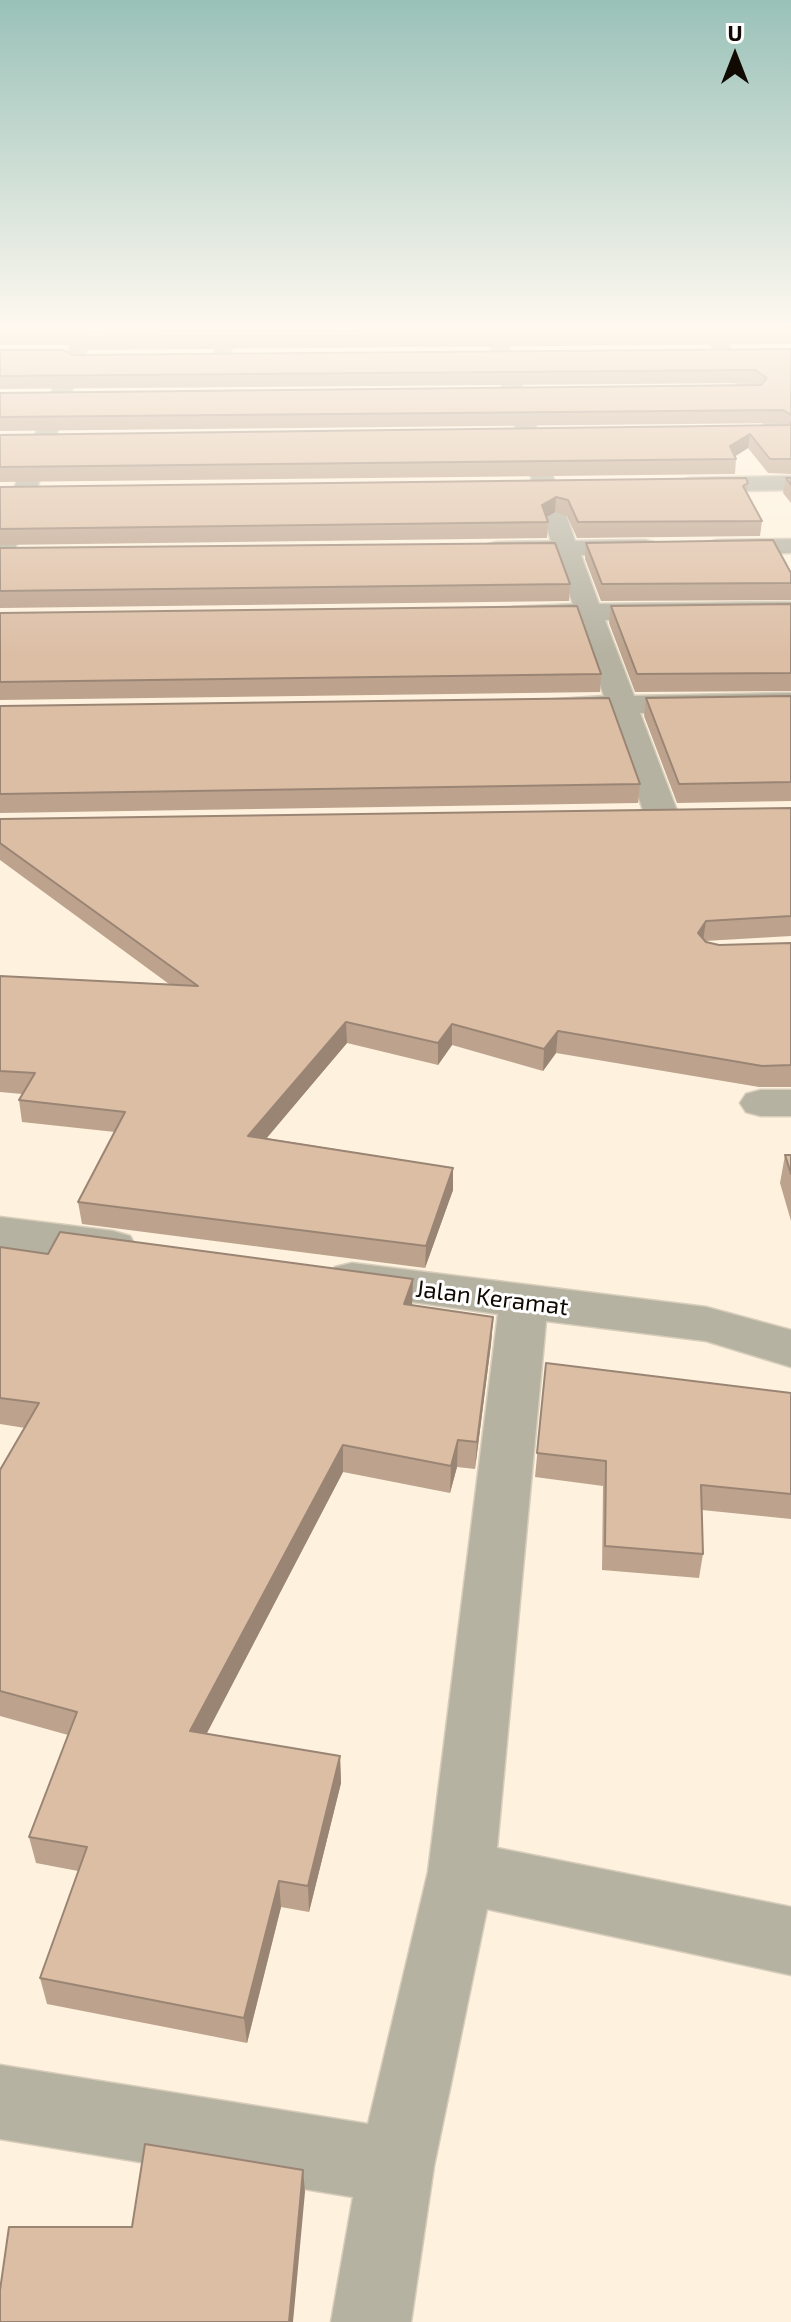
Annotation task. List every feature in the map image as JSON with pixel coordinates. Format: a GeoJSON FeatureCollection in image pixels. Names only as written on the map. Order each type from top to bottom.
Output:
{"type":"FeatureCollection","features":[{"type":"Feature","properties":{"kind":"street"},"geometry":{"type":"LineString","coordinates":[[528,438],[565,548],[625,705],[661,816]]}},
{"type":"Feature","properties":{"kind":"street"},"geometry":{"type":"LineString","coordinates":[[14,440],[49,440],[33,492],[0,555],[33,554]]}},
{"type":"Feature","properties":{"kind":"street"},"geometry":{"type":"LineString","coordinates":[[668,485],[791,483]]}},
{"type":"Feature","properties":{"kind":"street"},"geometry":{"type":"LineString","coordinates":[[513,487],[575,486]]}},
{"type":"Feature","properties":{"kind":"street"},"geometry":{"type":"LineString","coordinates":[[0,492],[33,492]]}},
{"type":"Feature","properties":{"kind":"street"},"geometry":{"type":"LineString","coordinates":[[471,549],[791,546]]}},
{"type":"Feature","properties":{"kind":"street"},"geometry":{"type":"LineString","coordinates":[[495,613],[791,610]]}},
{"type":"Feature","properties":{"kind":"street"},"geometry":{"type":"LineString","coordinates":[[531,706],[791,702]]}},
{"type":"Feature","properties":{"kind":"street"},"geometry":{"type":"LineString","coordinates":[[0,1232],[154,1253]]}},
{"type":"Feature","properties":{"kind":"street","name":"Jalan Keramat"},"geometry":{"type":"LineString","coordinates":[[309,1273],[706,1324],[757,1336],[791,1349]]}},
{"type":"Feature","properties":{"kind":"street"},"geometry":{"type":"LineString","coordinates":[[371,2322],[396,2166],[461,1872],[524,1302]]}},
{"type":"Feature","properties":{"kind":"street"},"geometry":{"type":"LineString","coordinates":[[461,1872],[791,1941]]}},
{"type":"Feature","properties":{"kind":"street"},"geometry":{"type":"LineString","coordinates":[[0,2102],[396,2166]]}},
{"type":"Feature","properties":{"kind":"building"},"geometry":{"type":"Polygon","coordinates":[[[0,438],[743,438],[730,446],[736,459],[0,467],[0,438]]]}},
{"type":"Feature","properties":{"kind":"building"},"geometry":{"type":"Polygon","coordinates":[[[753,438],[791,438],[791,459],[770,459],[753,438]]]}},
{"type":"Feature","properties":{"kind":"building"},"geometry":{"type":"Polygon","coordinates":[[[746,478],[748,483],[743,486],[762,521],[578,522],[568,500],[556,497],[542,505],[548,522],[0,529],[0,487],[746,478]]]}},
{"type":"Feature","properties":{"kind":"building"},"geometry":{"type":"Polygon","coordinates":[[[773,540],[791,573],[791,583],[602,584],[586,543],[773,540]]]}},
{"type":"Feature","properties":{"kind":"building"},"geometry":{"type":"Polygon","coordinates":[[[555,543],[570,584],[0,591],[0,548],[555,543]]]}},
{"type":"Feature","properties":{"kind":"building"},"geometry":{"type":"Polygon","coordinates":[[[791,604],[791,673],[637,674],[611,606],[791,604]]]}},
{"type":"Feature","properties":{"kind":"building"},"geometry":{"type":"Polygon","coordinates":[[[577,606],[601,674],[0,682],[0,613],[577,606]]]}},
{"type":"Feature","properties":{"kind":"building"},"geometry":{"type":"Polygon","coordinates":[[[791,696],[791,782],[679,784],[646,698],[791,696]]]}},
{"type":"Feature","properties":{"kind":"building"},"geometry":{"type":"Polygon","coordinates":[[[609,698],[640,784],[0,794],[0,706],[609,698]]]}},
{"type":"Feature","properties":{"kind":"building"},"geometry":{"type":"Polygon","coordinates":[[[791,808],[791,916],[706,921],[698,933],[706,942],[719,945],[791,943],[791,1065],[762,1066],[558,1031],[544,1049],[452,1024],[438,1043],[346,1022],[248,1136],[453,1168],[426,1246],[78,1202],[125,1112],[19,1100],[35,1073],[0,1071],[0,976],[198,986],[0,843],[0,819],[791,808]]]}},
{"type":"Feature","properties":{"kind":"building"},"geometry":{"type":"Polygon","coordinates":[[[785,1155],[791,1155],[791,1174],[785,1155]]]}},
{"type":"Feature","properties":{"kind":"building"},"geometry":{"type":"Polygon","coordinates":[[[60,1232],[413,1279],[404,1304],[493,1317],[477,1442],[458,1440],[451,1466],[343,1445],[190,1731],[340,1756],[308,1886],[279,1881],[244,2018],[40,1978],[87,1847],[29,1837],[77,1712],[0,1691],[0,1470],[39,1403],[0,1398],[0,1247],[48,1254],[60,1232]]]}},
{"type":"Feature","properties":{"kind":"building"},"geometry":{"type":"Polygon","coordinates":[[[546,1363],[791,1393],[791,1494],[701,1485],[703,1554],[605,1546],[606,1461],[537,1453],[546,1363]]]}},
{"type":"Feature","properties":{"kind":"building"},"geometry":{"type":"Polygon","coordinates":[[[145,2144],[303,2170],[289,2322],[0,2322],[0,2290],[9,2227],[132,2227],[145,2144]]]}}]}
